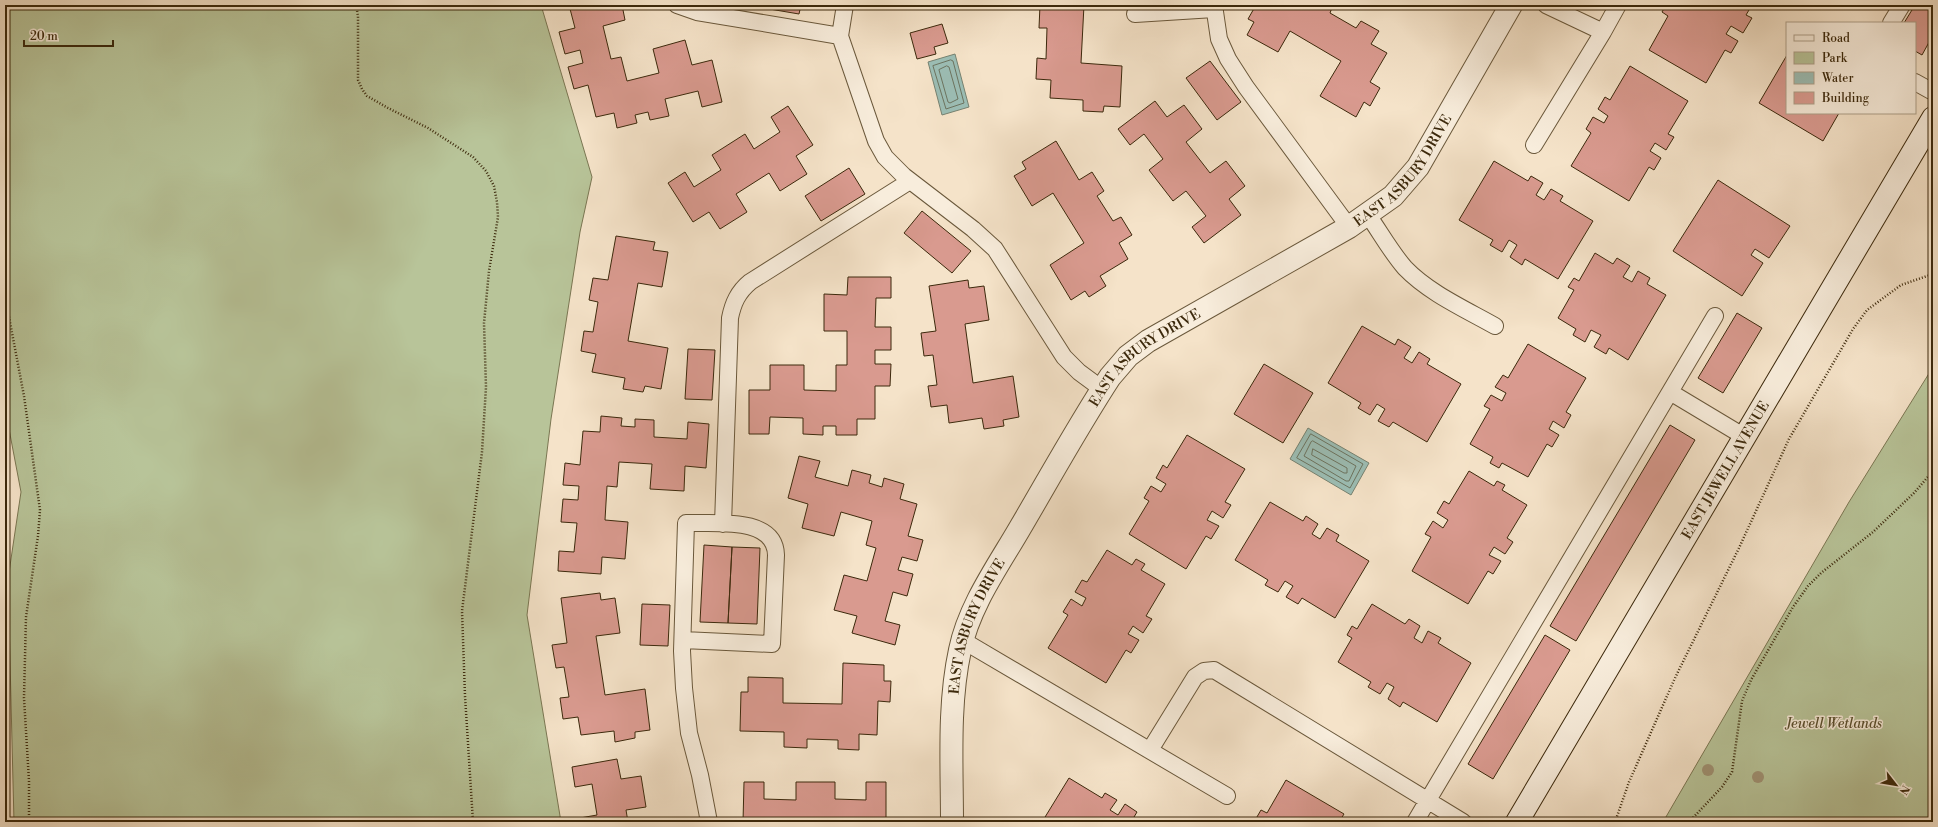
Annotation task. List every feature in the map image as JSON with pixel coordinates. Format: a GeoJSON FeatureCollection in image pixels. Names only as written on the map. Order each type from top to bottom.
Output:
{"type":"FeatureCollection","features":[{"type":"Feature","properties":{"kind":"street","name":"EAST ASBURY DRIVE"},"geometry":{"type":"LineString","coordinates":[[952,822],[953,708],[956,670],[962,640],[979,600],[1102,389],[1121,363],[1148,341],[1349,227],[1368,215],[1397,192],[1418,166],[1511,5]]}},
{"type":"Feature","properties":{"kind":"street","name":"EAST JEWELL AVENUE"},"geometry":{"type":"LineString","coordinates":[[1517,822],[1933,118]]}},
{"type":"Feature","properties":{"kind":"lane"},"geometry":{"type":"LineString","coordinates":[[677,5],[697,12],[840,36]]}},
{"type":"Feature","properties":{"kind":"lane"},"geometry":{"type":"LineString","coordinates":[[845,5],[840,36],[876,141],[889,162],[910,181],[973,229],[996,250],[1064,357],[1079,372],[1102,389]]}},
{"type":"Feature","properties":{"kind":"lane"},"geometry":{"type":"LineString","coordinates":[[1546,5],[1602,32]]}},
{"type":"Feature","properties":{"kind":"lane"},"geometry":{"type":"LineString","coordinates":[[1534,145],[1618,5]]}},
{"type":"Feature","properties":{"kind":"lane"},"geometry":{"type":"LineString","coordinates":[[1892,22],[1902,5]]}},
{"type":"Feature","properties":{"kind":"lane"},"geometry":{"type":"LineString","coordinates":[[1135,14],[1214,7],[1217,30],[1222,46],[1246,88],[1349,227]]}},
{"type":"Feature","properties":{"kind":"lane"},"geometry":{"type":"LineString","coordinates":[[1916,83],[1933,92]]}},
{"type":"Feature","properties":{"kind":"lane"},"geometry":{"type":"LineString","coordinates":[[723,524],[730,318],[734,301],[743,288],[750,282],[910,181]]}},
{"type":"Feature","properties":{"kind":"lane"},"geometry":{"type":"LineString","coordinates":[[1368,215],[1404,267],[1414,276],[1426,286],[1495,326]]}},
{"type":"Feature","properties":{"kind":"lane"},"geometry":{"type":"LineString","coordinates":[[1414,822],[1715,316]]}},
{"type":"Feature","properties":{"kind":"lane"},"geometry":{"type":"LineString","coordinates":[[1670,392],[1745,437]]}},
{"type":"Feature","properties":{"kind":"lane"},"geometry":{"type":"LineString","coordinates":[[683,640],[772,644],[776,555],[774,542],[769,535],[754,527],[686,523],[683,640],[684,688],[687,720],[709,822]]}},
{"type":"Feature","properties":{"kind":"lane"},"geometry":{"type":"LineString","coordinates":[[962,640],[1227,796]]}},
{"type":"Feature","properties":{"kind":"lane"},"geometry":{"type":"LineString","coordinates":[[1150,750],[1195,677],[1204,672],[1214,670],[1463,822]]}},
{"type":"Feature","properties":{"kind":"path"},"geometry":{"type":"LineString","coordinates":[[356,5],[358,16],[358,80],[362,89],[375,101],[428,128],[473,157],[486,171],[494,186],[497,202],[498,217],[489,271],[484,323],[486,387],[482,452],[462,611],[465,696],[473,822]]}},
{"type":"Feature","properties":{"kind":"path"},"geometry":{"type":"LineString","coordinates":[[1615,822],[1629,782],[1675,678],[1793,432],[1853,329],[1867,310],[1901,285],[1933,274]]}},
{"type":"Feature","properties":{"kind":"path"},"geometry":{"type":"LineString","coordinates":[[5,296],[24,396],[40,510],[38,536],[26,617],[24,698],[29,781],[29,822]]}},
{"type":"Feature","properties":{"kind":"path"},"geometry":{"type":"LineString","coordinates":[[1689,822],[1722,787],[1732,772],[1742,701],[1751,680],[1808,586],[1821,572],[1873,532],[1914,493],[1933,471]]}},
{"type":"Feature","properties":{"kind":"green space"},"geometry":{"type":"Polygon","coordinates":[[[5,5],[541,5],[592,177],[580,232],[551,419],[527,615],[561,822],[14,822],[8,579],[21,492],[5,408],[5,5]]]}},
{"type":"Feature","properties":{"kind":"green space","name":"Jewell Wetlands"},"geometry":{"type":"Polygon","coordinates":[[[1933,367],[1933,822],[1663,822],[1849,502],[1933,367]]]}},
{"type":"Feature","properties":{"kind":"water"},"geometry":{"type":"Polygon","coordinates":[[[955,54],[969,107],[942,115],[928,62],[955,54]]]}},
{"type":"Feature","properties":{"kind":"water"},"geometry":{"type":"Polygon","coordinates":[[[1308,428],[1369,463],[1351,495],[1290,459],[1308,428]]]}},
{"type":"Feature","properties":{"kind":"building"},"geometry":{"type":"Polygon","coordinates":[[[569,5],[622,5],[625,20],[603,26],[611,59],[621,57],[627,81],[659,73],[653,49],[685,40],[692,65],[712,60],[722,102],[702,107],[698,91],[665,99],[669,116],[650,120],[648,112],[635,115],[637,123],[617,128],[614,113],[596,117],[588,85],[574,89],[568,67],[583,63],[580,50],[565,54],[559,32],[575,28],[569,5]]]}},
{"type":"Feature","properties":{"kind":"building"},"geometry":{"type":"Polygon","coordinates":[[[746,5],[801,5],[799,14],[746,5]]]}},
{"type":"Feature","properties":{"kind":"building"},"geometry":{"type":"Polygon","coordinates":[[[1040,5],[1084,5],[1081,63],[1122,66],[1120,107],[1104,106],[1103,112],[1083,111],[1083,100],[1050,98],[1051,80],[1036,79],[1037,58],[1046,59],[1047,28],[1039,28],[1040,5]]]}},
{"type":"Feature","properties":{"kind":"building"},"geometry":{"type":"Polygon","coordinates":[[[1256,5],[1303,5],[1306,7],[1308,5],[1333,5],[1330,13],[1356,28],[1361,21],[1379,31],[1371,44],[1387,53],[1370,82],[1380,88],[1370,106],[1364,102],[1356,117],[1320,96],[1341,61],[1290,31],[1278,52],[1247,35],[1254,22],[1248,19],[1256,5]]]}},
{"type":"Feature","properties":{"kind":"building"},"geometry":{"type":"Polygon","coordinates":[[[1666,5],[1681,7],[1682,5],[1752,5],[1746,15],[1752,18],[1743,33],[1731,26],[1726,34],[1738,41],[1731,53],[1725,50],[1706,83],[1649,50],[1668,16],[1662,12],[1666,5]]]}},
{"type":"Feature","properties":{"kind":"building"},"geometry":{"type":"Polygon","coordinates":[[[1915,5],[1933,5],[1933,35],[1922,55],[1916,52],[1916,22],[1905,22],[1915,5]]]}},
{"type":"Feature","properties":{"kind":"building"},"geometry":{"type":"Polygon","coordinates":[[[942,24],[948,43],[934,47],[936,54],[917,59],[910,33],[942,24]]]}},
{"type":"Feature","properties":{"kind":"building"},"geometry":{"type":"Polygon","coordinates":[[[1786,57],[1786,114],[1838,114],[1823,141],[1759,103],[1786,57]]]}},
{"type":"Feature","properties":{"kind":"building"},"geometry":{"type":"Polygon","coordinates":[[[1210,61],[1241,102],[1217,120],[1186,78],[1210,61]]]}},
{"type":"Feature","properties":{"kind":"building"},"geometry":{"type":"Polygon","coordinates":[[[1630,66],[1688,101],[1668,134],[1674,137],[1666,150],[1655,143],[1650,151],[1661,158],[1654,170],[1649,167],[1629,201],[1571,166],[1591,133],[1586,129],[1593,117],[1604,123],[1608,116],[1598,109],[1605,97],[1610,100],[1630,66]]]}},
{"type":"Feature","properties":{"kind":"building"},"geometry":{"type":"Polygon","coordinates":[[[1155,101],[1167,117],[1184,105],[1202,129],[1186,142],[1210,173],[1226,161],[1245,186],[1229,199],[1241,215],[1204,243],[1192,227],[1206,216],[1186,191],[1173,201],[1149,170],[1163,159],[1144,134],[1130,145],[1118,129],[1155,101]]]}},
{"type":"Feature","properties":{"kind":"building"},"geometry":{"type":"Polygon","coordinates":[[[788,106],[813,145],[796,156],[807,174],[780,191],[769,173],[736,194],[747,212],[720,229],[709,212],[693,222],[668,183],[685,172],[694,187],[721,170],[712,155],[745,134],[754,149],[780,132],[771,117],[788,106]]]}},
{"type":"Feature","properties":{"kind":"building"},"geometry":{"type":"Polygon","coordinates":[[[1056,141],[1079,180],[1092,172],[1104,191],[1097,196],[1113,221],[1121,217],[1132,235],[1119,243],[1128,259],[1100,276],[1106,286],[1089,297],[1085,291],[1071,300],[1050,265],[1084,243],[1053,193],[1032,206],[1014,176],[1026,169],[1022,162],[1056,141]]]}},
{"type":"Feature","properties":{"kind":"building"},"geometry":{"type":"Polygon","coordinates":[[[1494,161],[1528,181],[1531,176],[1543,183],[1536,195],[1544,200],[1551,189],[1563,196],[1560,201],[1593,221],[1558,279],[1525,259],[1522,265],[1510,257],[1517,245],[1509,240],[1502,252],[1490,245],[1493,240],[1459,220],[1494,161]]]}},
{"type":"Feature","properties":{"kind":"building"},"geometry":{"type":"Polygon","coordinates":[[[849,168],[865,194],[821,221],[805,196],[849,168]]]}},
{"type":"Feature","properties":{"kind":"building"},"geometry":{"type":"Polygon","coordinates":[[[1718,180],[1790,226],[1769,258],[1755,249],[1751,255],[1763,263],[1742,296],[1673,251],[1718,180]]]}},
{"type":"Feature","properties":{"kind":"building"},"geometry":{"type":"Polygon","coordinates":[[[922,211],[971,251],[952,273],[904,233],[922,211]]]}},
{"type":"Feature","properties":{"kind":"building"},"geometry":{"type":"Polygon","coordinates":[[[616,236],[655,242],[653,250],[668,252],[662,287],[638,283],[628,341],[668,348],[661,389],[645,386],[643,392],[623,389],[625,378],[592,372],[596,354],[581,351],[584,331],[593,332],[598,302],[589,300],[593,278],[608,280],[616,236]]]}},
{"type":"Feature","properties":{"kind":"building"},"geometry":{"type":"Polygon","coordinates":[[[1595,253],[1613,264],[1617,258],[1630,266],[1623,277],[1632,282],[1638,271],[1650,278],[1647,284],[1666,295],[1628,360],[1609,348],[1606,354],[1594,347],[1601,335],[1591,330],[1585,342],[1573,335],[1576,329],[1558,318],[1574,290],[1568,287],[1574,278],[1579,281],[1595,253]]]}},
{"type":"Feature","properties":{"kind":"building"},"geometry":{"type":"Polygon","coordinates":[[[848,277],[891,277],[891,298],[876,298],[875,327],[891,327],[891,350],[875,350],[875,364],[891,364],[890,386],[875,386],[875,419],[857,419],[857,435],[836,435],[836,426],[823,426],[823,435],[803,434],[803,418],[770,417],[769,434],[749,434],[749,390],[770,390],[770,365],[804,365],[804,390],[836,391],[836,365],[847,365],[847,331],[824,331],[824,294],[847,295],[848,277]]]}},
{"type":"Feature","properties":{"kind":"building"},"geometry":{"type":"Polygon","coordinates":[[[968,280],[969,288],[984,286],[989,320],[965,324],[973,383],[1013,376],[1019,417],[1003,420],[1004,426],[984,429],[982,418],[949,423],[947,405],[931,407],[928,386],[937,385],[933,355],[924,356],[921,333],[936,331],[929,286],[968,280]]]}},
{"type":"Feature","properties":{"kind":"building"},"geometry":{"type":"Polygon","coordinates":[[[1737,313],[1762,328],[1723,393],[1698,378],[1737,313]]]}},
{"type":"Feature","properties":{"kind":"building"},"geometry":{"type":"Polygon","coordinates":[[[1362,326],[1395,345],[1398,339],[1411,347],[1404,358],[1412,363],[1419,352],[1430,359],[1427,364],[1461,384],[1427,442],[1393,422],[1389,427],[1378,421],[1385,409],[1377,404],[1370,415],[1358,408],[1361,403],[1328,383],[1362,326]]]}},
{"type":"Feature","properties":{"kind":"building"},"geometry":{"type":"Polygon","coordinates":[[[1528,344],[1586,378],[1566,412],[1571,415],[1564,428],[1553,421],[1549,429],[1559,435],[1552,447],[1547,444],[1528,477],[1502,463],[1499,468],[1490,463],[1493,457],[1470,444],[1490,409],[1484,406],[1491,395],[1502,401],[1506,393],[1495,387],[1503,375],[1508,378],[1528,344]]]}},
{"type":"Feature","properties":{"kind":"building"},"geometry":{"type":"Polygon","coordinates":[[[688,349],[715,350],[712,400],[685,399],[688,349]]]}},
{"type":"Feature","properties":{"kind":"building"},"geometry":{"type":"Polygon","coordinates":[[[1264,364],[1313,393],[1283,443],[1234,414],[1264,364]]]}},
{"type":"Feature","properties":{"kind":"building"},"geometry":{"type":"Polygon","coordinates":[[[601,416],[622,418],[621,426],[635,427],[635,419],[654,420],[654,437],[687,439],[688,422],[709,424],[706,468],[685,466],[684,491],[650,489],[652,464],[619,462],[617,487],[607,486],[605,520],[628,522],[625,559],[602,557],[601,574],[558,571],[559,551],[574,552],[577,523],[561,522],[563,499],[578,500],[579,486],[563,485],[565,463],[580,465],[583,431],[600,432],[601,416]]]}},
{"type":"Feature","properties":{"kind":"building"},"geometry":{"type":"Polygon","coordinates":[[[1670,425],[1695,440],[1576,641],[1550,626],[1670,425]]]}},
{"type":"Feature","properties":{"kind":"building"},"geometry":{"type":"Polygon","coordinates":[[[1187,435],[1245,469],[1225,502],[1231,505],[1223,518],[1212,511],[1207,520],[1219,526],[1211,539],[1206,536],[1186,569],[1129,534],[1149,501],[1144,498],[1151,486],[1161,492],[1166,484],[1156,478],[1163,465],[1167,468],[1187,435]]]}},
{"type":"Feature","properties":{"kind":"building"},"geometry":{"type":"Polygon","coordinates":[[[799,456],[820,461],[815,477],[848,486],[852,470],[871,475],[869,483],[882,487],[884,478],[904,484],[900,499],[917,504],[908,536],[923,540],[917,561],[902,557],[898,570],[913,574],[907,596],[893,592],[885,621],[900,625],[895,645],[852,633],[857,616],[834,610],[844,575],[867,581],[876,548],[866,545],[872,521],[841,512],[834,536],[802,528],[808,504],[788,498],[799,456]]]}},
{"type":"Feature","properties":{"kind":"building"},"geometry":{"type":"Polygon","coordinates":[[[1469,471],[1494,486],[1497,481],[1505,485],[1502,490],[1527,505],[1507,538],[1513,542],[1505,554],[1494,547],[1489,555],[1501,561],[1493,574],[1488,571],[1468,604],[1412,571],[1431,537],[1425,534],[1433,521],[1443,528],[1448,520],[1437,513],[1444,501],[1449,504],[1469,471]]]}},
{"type":"Feature","properties":{"kind":"building"},"geometry":{"type":"Polygon","coordinates":[[[1270,502],[1303,521],[1306,516],[1318,524],[1312,534],[1320,539],[1327,528],[1339,535],[1336,541],[1369,561],[1335,618],[1302,598],[1298,604],[1286,597],[1293,586],[1285,581],[1278,592],[1265,585],[1268,580],[1235,560],[1270,502]]]}},
{"type":"Feature","properties":{"kind":"building"},"geometry":{"type":"Polygon","coordinates":[[[704,545],[732,547],[728,623],[700,622],[704,545]]]}},
{"type":"Feature","properties":{"kind":"building"},"geometry":{"type":"Polygon","coordinates":[[[732,547],[760,548],[757,624],[728,623],[732,547]]]}},
{"type":"Feature","properties":{"kind":"building"},"geometry":{"type":"Polygon","coordinates":[[[1107,550],[1132,565],[1136,559],[1145,564],[1141,570],[1165,584],[1146,616],[1152,619],[1143,633],[1133,626],[1128,634],[1139,640],[1131,653],[1126,650],[1106,683],[1048,648],[1068,615],[1063,612],[1071,599],[1082,606],[1086,598],[1075,592],[1082,580],[1087,582],[1107,550]]]}},
{"type":"Feature","properties":{"kind":"building"},"geometry":{"type":"Polygon","coordinates":[[[600,593],[601,600],[615,598],[620,633],[596,636],[605,695],[645,689],[650,730],[635,732],[635,738],[615,742],[614,731],[581,735],[578,717],[563,719],[560,698],[569,697],[564,667],[556,668],[552,645],[567,643],[561,598],[600,593]]]}},
{"type":"Feature","properties":{"kind":"building"},"geometry":{"type":"Polygon","coordinates":[[[642,604],[670,605],[668,646],[640,645],[642,604]]]}},
{"type":"Feature","properties":{"kind":"building"},"geometry":{"type":"Polygon","coordinates":[[[1372,604],[1405,624],[1409,619],[1420,626],[1414,638],[1422,643],[1428,631],[1441,638],[1438,643],[1471,663],[1437,722],[1403,702],[1400,707],[1388,699],[1394,687],[1387,683],[1380,694],[1368,687],[1371,682],[1338,662],[1352,638],[1347,635],[1352,626],[1357,629],[1372,604]]]}},
{"type":"Feature","properties":{"kind":"building"},"geometry":{"type":"Polygon","coordinates":[[[1545,635],[1570,650],[1493,779],[1468,764],[1545,635]]]}},
{"type":"Feature","properties":{"kind":"building"},"geometry":{"type":"Polygon","coordinates":[[[843,663],[884,665],[884,681],[891,681],[890,702],[878,701],[877,735],[859,734],[859,750],[838,749],[838,740],[807,739],[807,748],[784,747],[784,732],[740,731],[741,692],[748,692],[748,677],[783,678],[783,703],[842,704],[843,663]]]}},
{"type":"Feature","properties":{"kind":"building"},"geometry":{"type":"Polygon","coordinates":[[[617,759],[621,779],[641,776],[646,807],[626,810],[628,822],[580,822],[580,818],[597,815],[592,784],[575,787],[572,767],[617,759]]]}},
{"type":"Feature","properties":{"kind":"building"},"geometry":{"type":"Polygon","coordinates":[[[1069,778],[1102,798],[1105,793],[1117,800],[1110,810],[1118,815],[1125,804],[1137,812],[1134,817],[1143,822],[1042,822],[1069,778]]]}},
{"type":"Feature","properties":{"kind":"building"},"geometry":{"type":"Polygon","coordinates":[[[1286,780],[1344,814],[1339,822],[1254,822],[1261,810],[1267,813],[1286,780]]]}},
{"type":"Feature","properties":{"kind":"building"},"geometry":{"type":"Polygon","coordinates":[[[744,782],[764,782],[764,799],[796,800],[796,782],[835,782],[835,799],[866,800],[866,782],[886,782],[886,822],[743,822],[744,782]]]}}]}
